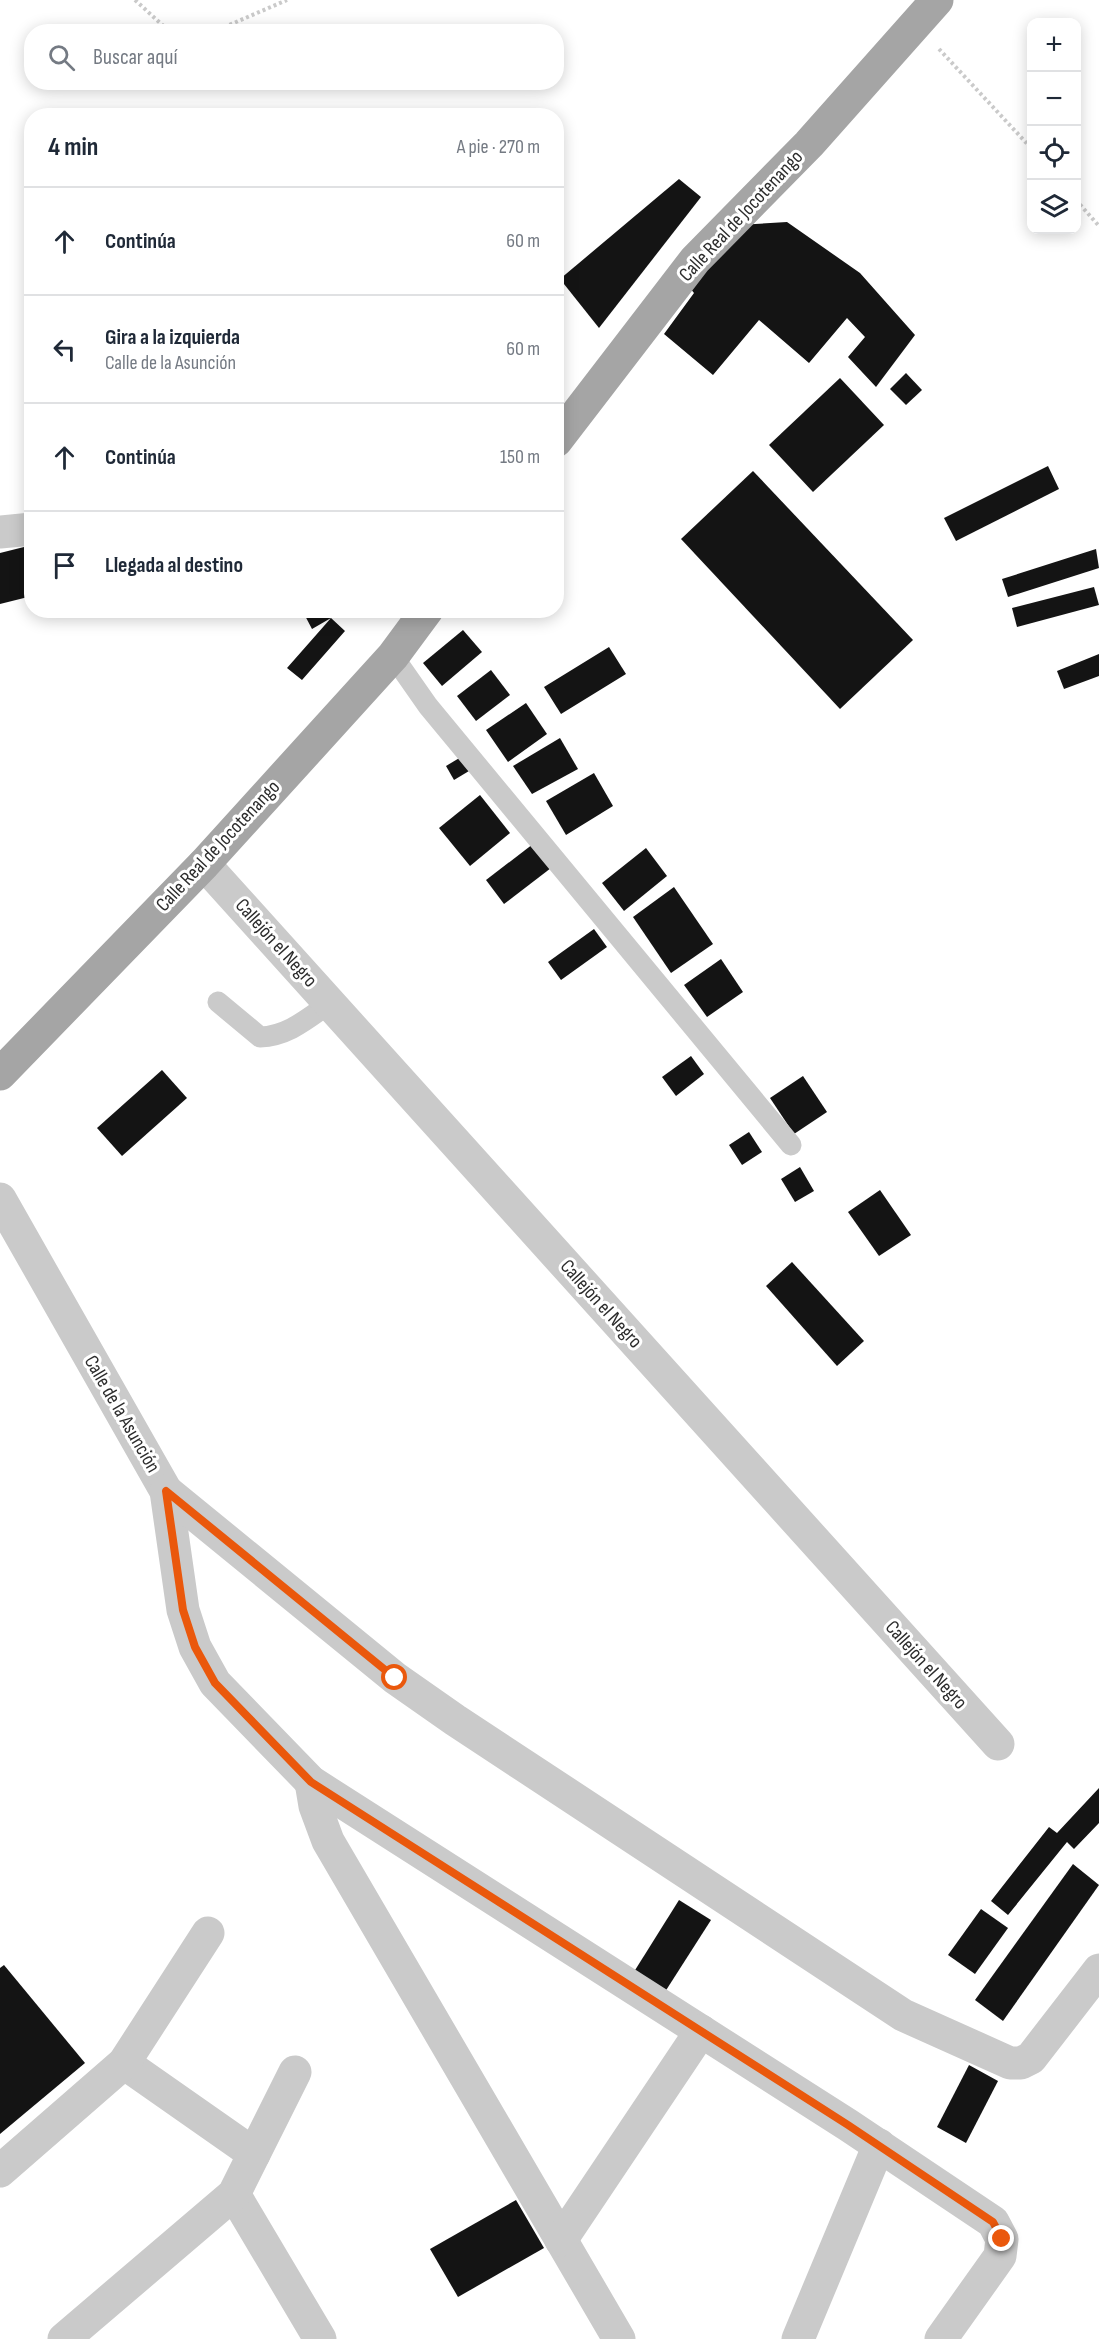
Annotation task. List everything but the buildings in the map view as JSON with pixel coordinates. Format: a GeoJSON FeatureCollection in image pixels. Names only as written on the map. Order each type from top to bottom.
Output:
{"type":"FeatureCollection","features":[{"type":"Feature","properties":{"kind":"main road","name":"Calle Real de Jocotenango"},"geometry":{"type":"LineString","coordinates":[[564,431],[695,260],[808,144],[937,0]]}},
{"type":"Feature","properties":{"kind":"main road","name":"Calle Real de Jocotenango"},"geometry":{"type":"LineString","coordinates":[[0,1074],[204,864],[393,656],[421,618]]}},
{"type":"Feature","properties":{"kind":"street"},"geometry":{"type":"LineString","coordinates":[[0,532],[24,530]]}},
{"type":"Feature","properties":{"kind":"street","name":"Callejón el Negro"},"geometry":{"type":"LineString","coordinates":[[204,864],[998,1744]]}},
{"type":"Feature","properties":{"kind":"street","name":"Calle de la Asunción"},"geometry":{"type":"LineString","coordinates":[[0,1199],[166,1491],[183,1610],[195,1647],[215,1683],[311,1782],[879,2145],[993,2222],[1002,2239],[1000,2256],[941,2339]]}},
{"type":"Feature","properties":{"kind":"street"},"geometry":{"type":"LineString","coordinates":[[166,1491],[403,1684],[903,2015],[1010,2063],[1021,2063],[1031,2058],[1099,1970]]}},
{"type":"Feature","properties":{"kind":"street"},"geometry":{"type":"LineString","coordinates":[[311,1782],[315,1806],[328,1841],[619,2339]]}},
{"type":"Feature","properties":{"kind":"street"},"geometry":{"type":"LineString","coordinates":[[0,2171],[124,2063],[208,1934]]}},
{"type":"Feature","properties":{"kind":"street"},"geometry":{"type":"LineString","coordinates":[[561,2240],[701,2031]]}},
{"type":"Feature","properties":{"kind":"street"},"geometry":{"type":"LineString","coordinates":[[124,2063],[254,2154]]}},
{"type":"Feature","properties":{"kind":"street"},"geometry":{"type":"LineString","coordinates":[[64,2339],[234,2194],[295,2072]]}},
{"type":"Feature","properties":{"kind":"street"},"geometry":{"type":"LineString","coordinates":[[798,2339],[879,2145]]}},
{"type":"Feature","properties":{"kind":"street"},"geometry":{"type":"LineString","coordinates":[[234,2194],[320,2339]]}},
{"type":"Feature","properties":{"kind":"lane"},"geometry":{"type":"LineString","coordinates":[[393,656],[428,706],[791,1145]]}},
{"type":"Feature","properties":{"kind":"lane"},"geometry":{"type":"LineString","coordinates":[[218,1002],[260,1037],[287,1032],[330,1003]]}},
{"type":"Feature","properties":{"kind":"path"},"geometry":{"type":"LineString","coordinates":[[135,0],[161,24]]}},
{"type":"Feature","properties":{"kind":"path"},"geometry":{"type":"LineString","coordinates":[[231,24],[286,0]]}},
{"type":"Feature","properties":{"kind":"path"},"geometry":{"type":"LineString","coordinates":[[915,25],[1027,144]]}},
{"type":"Feature","properties":{"kind":"path"},"geometry":{"type":"LineString","coordinates":[[1081,205],[1099,226]]}},
{"type":"Feature","properties":{"kind":"route"},"geometry":{"type":"LineString","coordinates":[[395,1678],[166,1491],[183,1610],[195,1647],[215,1683],[311,1782],[848,2125],[993,2222],[1002,2239]]}}]}
